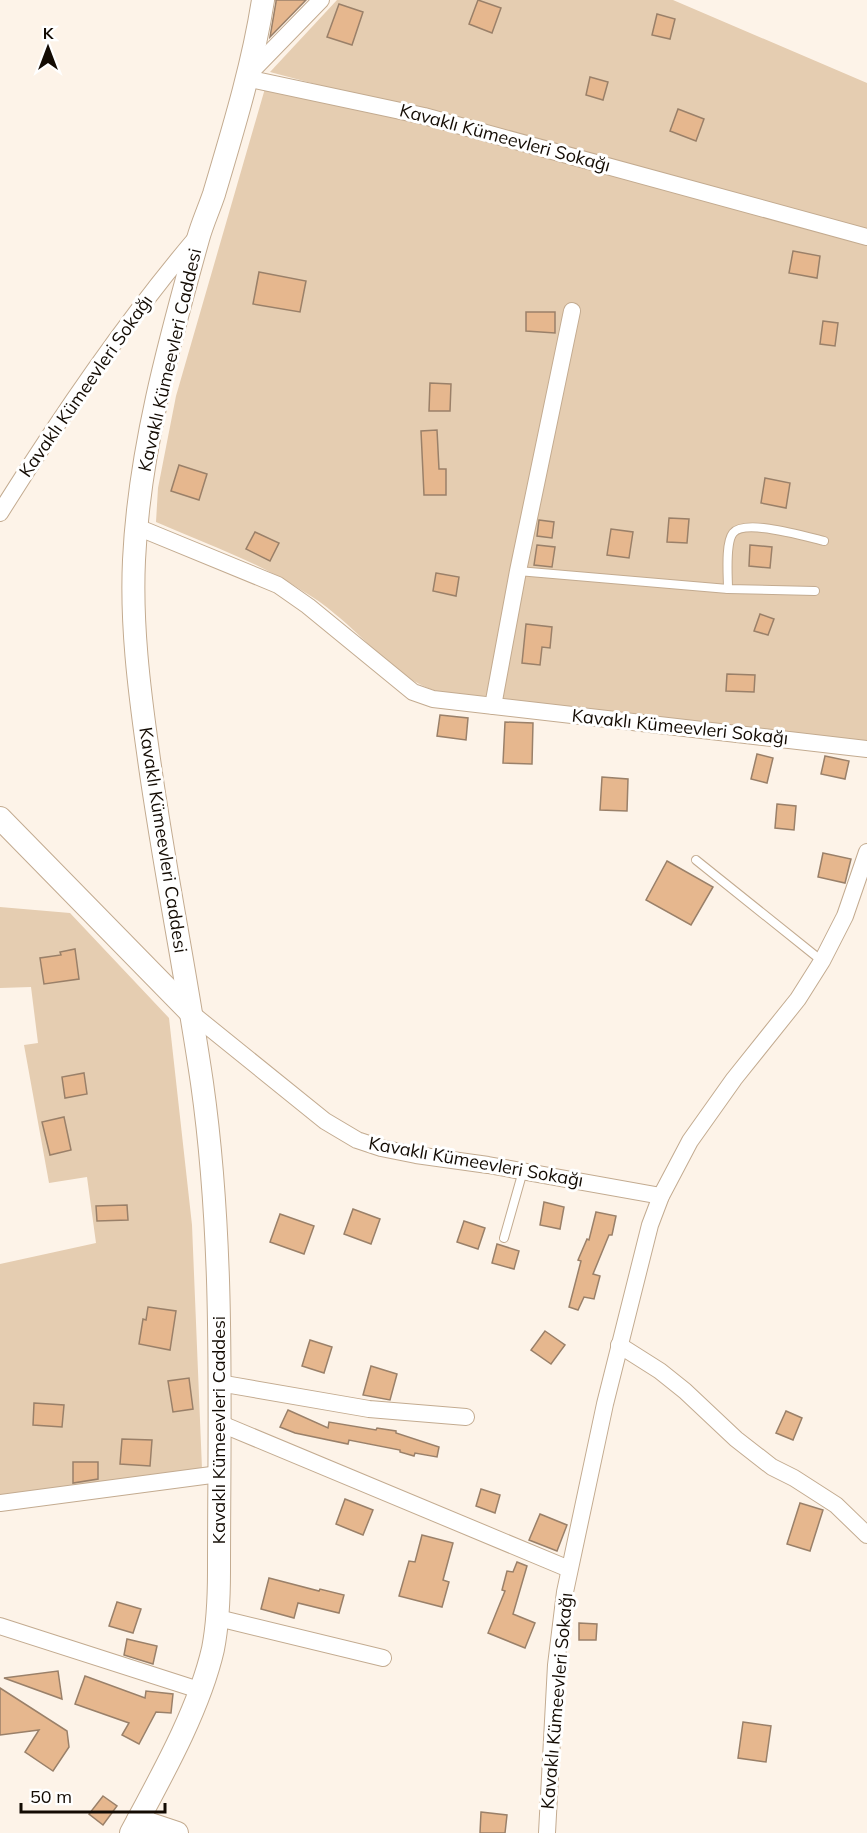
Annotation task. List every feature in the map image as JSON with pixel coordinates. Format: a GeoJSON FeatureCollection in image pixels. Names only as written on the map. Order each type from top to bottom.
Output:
{"type":"FeatureCollection","features":[{"type":"Feature","properties":{"kind":"street","name":"Kavaklı Kümeevleri Caddesi"},"geometry":{"type":"LineString","coordinates":[[135,1827],[180,1737],[208,1668],[218,1618],[219,1474],[218,1268],[212,1161],[142,709],[133,591],[137,527],[150,431],[199,235],[226,152],[257,37],[263,0]]}},
{"type":"Feature","properties":{"kind":"street"},"geometry":{"type":"LineString","coordinates":[[246,78],[321,0]]}},
{"type":"Feature","properties":{"kind":"street","name":"Kavaklı Kümeevleri Sokağı"},"geometry":{"type":"LineString","coordinates":[[246,78],[424,116],[867,237]]}},
{"type":"Feature","properties":{"kind":"street","name":"Kavaklı Kümeevleri Sokağı"},"geometry":{"type":"LineString","coordinates":[[0,513],[116,338],[156,285],[199,235]]}},
{"type":"Feature","properties":{"kind":"street"},"geometry":{"type":"LineString","coordinates":[[493,706],[518,571],[572,311]]}},
{"type":"Feature","properties":{"kind":"street","name":"Kavaklı Kümeevleri Sokağı"},"geometry":{"type":"LineString","coordinates":[[137,527],[278,585],[308,606],[413,692],[433,699],[867,749]]}},
{"type":"Feature","properties":{"kind":"street","name":"Kavaklı Kümeevleri Caddesi"},"geometry":{"type":"LineString","coordinates":[[0,818],[190,1012]]}},
{"type":"Feature","properties":{"kind":"street","name":"Kavaklı Kümeevleri Sokağı"},"geometry":{"type":"LineString","coordinates":[[547,1833],[556,1665],[569,1569],[650,1224],[661,1196],[690,1141],[710,1111],[798,999],[822,961],[845,916],[867,852]]}},
{"type":"Feature","properties":{"kind":"street","name":"Kavaklı Kümeevleri Sokağı"},"geometry":{"type":"LineString","coordinates":[[190,1012],[342,1133],[381,1148],[661,1196]]}},
{"type":"Feature","properties":{"kind":"street"},"geometry":{"type":"LineString","coordinates":[[620,1345],[660,1371],[685,1391],[736,1439],[772,1467],[836,1505],[867,1535]]}},
{"type":"Feature","properties":{"kind":"street"},"geometry":{"type":"LineString","coordinates":[[219,1383],[369,1409],[466,1417]]}},
{"type":"Feature","properties":{"kind":"street","name":"Kavaklı Kümeevleri Sokağı"},"geometry":{"type":"LineString","coordinates":[[219,1423],[569,1569]]}},
{"type":"Feature","properties":{"kind":"street"},"geometry":{"type":"LineString","coordinates":[[0,1503],[219,1474]]}},
{"type":"Feature","properties":{"kind":"street"},"geometry":{"type":"LineString","coordinates":[[218,1618],[383,1658]]}},
{"type":"Feature","properties":{"kind":"street"},"geometry":{"type":"LineString","coordinates":[[0,1626],[200,1690]]}},
{"type":"Feature","properties":{"kind":"street"},"geometry":{"type":"LineString","coordinates":[[135,1827],[177,1833]]}},
{"type":"Feature","properties":{"kind":"lane"},"geometry":{"type":"LineString","coordinates":[[728,589],[729,549],[732,535],[737,530],[763,527],[824,542]]}},
{"type":"Feature","properties":{"kind":"lane"},"geometry":{"type":"LineString","coordinates":[[518,571],[728,589],[815,591]]}},
{"type":"Feature","properties":{"kind":"lane"},"geometry":{"type":"LineString","coordinates":[[696,860],[822,961]]}},
{"type":"Feature","properties":{"kind":"lane"},"geometry":{"type":"LineString","coordinates":[[504,1238],[523,1171]]}},
{"type":"Feature","properties":{"kind":"shaded area"},"geometry":{"type":"Polygon","coordinates":[[[337,0],[673,0],[867,83],[867,231],[270,72],[337,0]]]}},
{"type":"Feature","properties":{"kind":"shaded area"},"geometry":{"type":"Polygon","coordinates":[[[266,85],[418,119],[867,242],[867,742],[436,691],[421,685],[395,668],[319,601],[248,561],[156,522],[158,488],[176,396],[266,85]]]}},
{"type":"Feature","properties":{"kind":"shaded area"},"geometry":{"type":"Polygon","coordinates":[[[0,907],[70,913],[169,1018],[192,1225],[202,1469],[0,1498],[0,1264],[96,1243],[87,1177],[49,1183],[24,1045],[38,1043],[31,987],[0,988],[0,907]]]}},
{"type":"Feature","properties":{"kind":"building"},"geometry":{"type":"Polygon","coordinates":[[[276,0],[306,0],[270,37],[276,2],[276,0]]]}},
{"type":"Feature","properties":{"kind":"building"},"geometry":{"type":"Polygon","coordinates":[[[478,0],[501,8],[492,33],[469,24],[478,0]]]}},
{"type":"Feature","properties":{"kind":"building"},"geometry":{"type":"Polygon","coordinates":[[[339,4],[363,12],[352,45],[327,37],[339,4]]]}},
{"type":"Feature","properties":{"kind":"building"},"geometry":{"type":"Polygon","coordinates":[[[657,14],[675,19],[670,39],[652,35],[657,14]]]}},
{"type":"Feature","properties":{"kind":"building"},"geometry":{"type":"Polygon","coordinates":[[[590,77],[608,82],[603,100],[586,95],[590,77]]]}},
{"type":"Feature","properties":{"kind":"building"},"geometry":{"type":"Polygon","coordinates":[[[678,109],[704,119],[696,141],[670,131],[678,109]]]}},
{"type":"Feature","properties":{"kind":"building"},"geometry":{"type":"Polygon","coordinates":[[[793,251],[820,256],[817,278],[789,273],[793,251]]]}},
{"type":"Feature","properties":{"kind":"building"},"geometry":{"type":"Polygon","coordinates":[[[259,272],[306,281],[300,312],[253,304],[259,272]]]}},
{"type":"Feature","properties":{"kind":"building"},"geometry":{"type":"Polygon","coordinates":[[[526,312],[555,312],[555,333],[526,331],[526,312]]]}},
{"type":"Feature","properties":{"kind":"building"},"geometry":{"type":"Polygon","coordinates":[[[823,321],[838,323],[835,346],[820,344],[823,321]]]}},
{"type":"Feature","properties":{"kind":"building"},"geometry":{"type":"Polygon","coordinates":[[[430,383],[451,384],[450,411],[429,411],[430,383]]]}},
{"type":"Feature","properties":{"kind":"building"},"geometry":{"type":"Polygon","coordinates":[[[437,430],[439,469],[446,469],[446,495],[424,495],[421,431],[437,430]]]}},
{"type":"Feature","properties":{"kind":"building"},"geometry":{"type":"Polygon","coordinates":[[[179,465],[207,474],[199,500],[171,491],[179,465]]]}},
{"type":"Feature","properties":{"kind":"building"},"geometry":{"type":"Polygon","coordinates":[[[765,478],[790,483],[786,508],[761,503],[765,478]]]}},
{"type":"Feature","properties":{"kind":"building"},"geometry":{"type":"Polygon","coordinates":[[[669,518],[689,519],[687,543],[667,542],[669,518]]]}},
{"type":"Feature","properties":{"kind":"building"},"geometry":{"type":"Polygon","coordinates":[[[539,520],[554,522],[552,538],[537,536],[539,520]]]}},
{"type":"Feature","properties":{"kind":"building"},"geometry":{"type":"Polygon","coordinates":[[[611,529],[633,532],[629,558],[607,555],[611,529]]]}},
{"type":"Feature","properties":{"kind":"building"},"geometry":{"type":"Polygon","coordinates":[[[255,532],[279,543],[270,561],[246,549],[255,532]]]}},
{"type":"Feature","properties":{"kind":"building"},"geometry":{"type":"Polygon","coordinates":[[[537,545],[555,547],[552,567],[534,565],[537,545]]]}},
{"type":"Feature","properties":{"kind":"building"},"geometry":{"type":"Polygon","coordinates":[[[750,545],[772,547],[770,568],[749,566],[750,545]]]}},
{"type":"Feature","properties":{"kind":"building"},"geometry":{"type":"Polygon","coordinates":[[[436,573],[459,577],[456,596],[433,591],[436,573]]]}},
{"type":"Feature","properties":{"kind":"building"},"geometry":{"type":"Polygon","coordinates":[[[760,614],[774,619],[768,635],[754,631],[760,614]]]}},
{"type":"Feature","properties":{"kind":"building"},"geometry":{"type":"Polygon","coordinates":[[[526,624],[552,627],[550,648],[542,647],[540,665],[522,663],[526,624]]]}},
{"type":"Feature","properties":{"kind":"building"},"geometry":{"type":"Polygon","coordinates":[[[727,674],[755,675],[754,692],[726,691],[727,674]]]}},
{"type":"Feature","properties":{"kind":"building"},"geometry":{"type":"Polygon","coordinates":[[[440,715],[468,718],[466,740],[437,736],[440,715]]]}},
{"type":"Feature","properties":{"kind":"building"},"geometry":{"type":"Polygon","coordinates":[[[505,722],[533,723],[532,764],[503,763],[505,722]]]}},
{"type":"Feature","properties":{"kind":"building"},"geometry":{"type":"Polygon","coordinates":[[[757,754],[773,758],[767,783],[751,779],[757,754]]]}},
{"type":"Feature","properties":{"kind":"building"},"geometry":{"type":"Polygon","coordinates":[[[825,756],[849,761],[845,779],[821,774],[825,756]]]}},
{"type":"Feature","properties":{"kind":"building"},"geometry":{"type":"Polygon","coordinates":[[[602,777],[628,779],[627,811],[600,810],[602,777]]]}},
{"type":"Feature","properties":{"kind":"building"},"geometry":{"type":"Polygon","coordinates":[[[777,804],[796,806],[794,830],[775,828],[777,804]]]}},
{"type":"Feature","properties":{"kind":"building"},"geometry":{"type":"Polygon","coordinates":[[[823,853],[851,859],[845,883],[818,877],[823,853]]]}},
{"type":"Feature","properties":{"kind":"building"},"geometry":{"type":"Polygon","coordinates":[[[667,861],[713,887],[691,925],[646,900],[667,861]]]}},
{"type":"Feature","properties":{"kind":"building"},"geometry":{"type":"Polygon","coordinates":[[[75,949],[79,979],[44,984],[40,958],[61,955],[60,952],[75,949]]]}},
{"type":"Feature","properties":{"kind":"building"},"geometry":{"type":"Polygon","coordinates":[[[84,1073],[87,1094],[65,1098],[62,1077],[84,1073]]]}},
{"type":"Feature","properties":{"kind":"building"},"geometry":{"type":"Polygon","coordinates":[[[64,1117],[71,1150],[50,1155],[42,1122],[64,1117]]]}},
{"type":"Feature","properties":{"kind":"building"},"geometry":{"type":"Polygon","coordinates":[[[544,1202],[564,1207],[560,1229],[540,1225],[544,1202]]]}},
{"type":"Feature","properties":{"kind":"building"},"geometry":{"type":"Polygon","coordinates":[[[127,1205],[128,1220],[97,1221],[96,1206],[127,1205]]]}},
{"type":"Feature","properties":{"kind":"building"},"geometry":{"type":"Polygon","coordinates":[[[353,1209],[380,1219],[371,1244],[344,1234],[353,1209]]]}},
{"type":"Feature","properties":{"kind":"building"},"geometry":{"type":"Polygon","coordinates":[[[596,1212],[616,1216],[612,1235],[609,1235],[593,1274],[600,1276],[594,1299],[584,1297],[578,1310],[569,1307],[581,1261],[578,1260],[587,1239],[589,1240],[596,1212]]]}},
{"type":"Feature","properties":{"kind":"building"},"geometry":{"type":"Polygon","coordinates":[[[280,1214],[314,1226],[304,1254],[270,1242],[280,1214]]]}},
{"type":"Feature","properties":{"kind":"building"},"geometry":{"type":"Polygon","coordinates":[[[464,1221],[485,1228],[478,1249],[457,1242],[464,1221]]]}},
{"type":"Feature","properties":{"kind":"building"},"geometry":{"type":"Polygon","coordinates":[[[497,1244],[519,1251],[514,1269],[492,1263],[497,1244]]]}},
{"type":"Feature","properties":{"kind":"building"},"geometry":{"type":"Polygon","coordinates":[[[148,1307],[176,1311],[170,1350],[139,1344],[143,1319],[146,1320],[148,1307]]]}},
{"type":"Feature","properties":{"kind":"building"},"geometry":{"type":"Polygon","coordinates":[[[545,1331],[565,1345],[551,1364],[531,1350],[545,1331]]]}},
{"type":"Feature","properties":{"kind":"building"},"geometry":{"type":"Polygon","coordinates":[[[310,1340],[332,1347],[324,1373],[302,1366],[310,1340]]]}},
{"type":"Feature","properties":{"kind":"building"},"geometry":{"type":"Polygon","coordinates":[[[371,1366],[397,1374],[390,1400],[363,1395],[371,1366]]]}},
{"type":"Feature","properties":{"kind":"building"},"geometry":{"type":"Polygon","coordinates":[[[189,1378],[193,1409],[173,1412],[168,1381],[189,1378]]]}},
{"type":"Feature","properties":{"kind":"building"},"geometry":{"type":"Polygon","coordinates":[[[34,1403],[64,1405],[62,1427],[33,1425],[34,1403]]]}},
{"type":"Feature","properties":{"kind":"building"},"geometry":{"type":"Polygon","coordinates":[[[288,1410],[328,1428],[329,1422],[396,1431],[396,1433],[439,1447],[437,1457],[415,1453],[414,1456],[400,1452],[400,1450],[349,1440],[348,1444],[295,1433],[280,1427],[288,1410]]]}},
{"type":"Feature","properties":{"kind":"building"},"geometry":{"type":"Polygon","coordinates":[[[786,1411],[802,1418],[793,1440],[776,1433],[786,1411]]]}},
{"type":"Feature","properties":{"kind":"building"},"geometry":{"type":"Polygon","coordinates":[[[122,1439],[152,1440],[150,1466],[120,1464],[122,1439]]]}},
{"type":"Feature","properties":{"kind":"building"},"geometry":{"type":"Polygon","coordinates":[[[73,1462],[98,1462],[98,1479],[73,1483],[73,1462]]]}},
{"type":"Feature","properties":{"kind":"building"},"geometry":{"type":"Polygon","coordinates":[[[481,1489],[500,1495],[495,1513],[476,1506],[481,1489]]]}},
{"type":"Feature","properties":{"kind":"building"},"geometry":{"type":"Polygon","coordinates":[[[345,1499],[373,1510],[363,1535],[336,1524],[345,1499]]]}},
{"type":"Feature","properties":{"kind":"building"},"geometry":{"type":"Polygon","coordinates":[[[800,1503],[823,1510],[810,1551],[787,1544],[800,1503]]]}},
{"type":"Feature","properties":{"kind":"building"},"geometry":{"type":"Polygon","coordinates":[[[540,1514],[567,1525],[557,1551],[529,1540],[540,1514]]]}},
{"type":"Feature","properties":{"kind":"building"},"geometry":{"type":"Polygon","coordinates":[[[422,1535],[453,1543],[443,1580],[449,1582],[442,1607],[399,1596],[409,1561],[415,1562],[422,1535]]]}},
{"type":"Feature","properties":{"kind":"building"},"geometry":{"type":"Polygon","coordinates":[[[517,1562],[527,1566],[513,1614],[535,1623],[525,1648],[488,1633],[505,1591],[502,1590],[507,1571],[513,1572],[517,1562]]]}},
{"type":"Feature","properties":{"kind":"building"},"geometry":{"type":"Polygon","coordinates":[[[269,1578],[344,1595],[339,1613],[298,1603],[294,1618],[261,1609],[269,1578]]]}},
{"type":"Feature","properties":{"kind":"building"},"geometry":{"type":"Polygon","coordinates":[[[117,1602],[141,1609],[133,1633],[109,1626],[117,1602]]]}},
{"type":"Feature","properties":{"kind":"building"},"geometry":{"type":"Polygon","coordinates":[[[579,1623],[597,1624],[596,1640],[579,1640],[579,1623]]]}},
{"type":"Feature","properties":{"kind":"building"},"geometry":{"type":"Polygon","coordinates":[[[127,1639],[157,1646],[153,1664],[124,1655],[127,1639]]]}},
{"type":"Feature","properties":{"kind":"building"},"geometry":{"type":"Polygon","coordinates":[[[58,1671],[62,1699],[4,1678],[58,1671]]]}},
{"type":"Feature","properties":{"kind":"building"},"geometry":{"type":"Polygon","coordinates":[[[85,1676],[145,1698],[146,1691],[173,1694],[171,1713],[156,1712],[139,1744],[122,1735],[129,1723],[75,1704],[85,1676]]]}},
{"type":"Feature","properties":{"kind":"building"},"geometry":{"type":"Polygon","coordinates":[[[0,1688],[67,1731],[69,1747],[53,1771],[25,1752],[39,1730],[0,1735],[0,1688]]]}},
{"type":"Feature","properties":{"kind":"building"},"geometry":{"type":"Polygon","coordinates":[[[743,1722],[771,1726],[766,1762],[738,1758],[743,1722]]]}},
{"type":"Feature","properties":{"kind":"building"},"geometry":{"type":"Polygon","coordinates":[[[103,1796],[117,1806],[103,1825],[89,1814],[103,1796]]]}},
{"type":"Feature","properties":{"kind":"building"},"geometry":{"type":"Polygon","coordinates":[[[481,1812],[507,1815],[505,1833],[480,1833],[481,1812]]]}}]}
